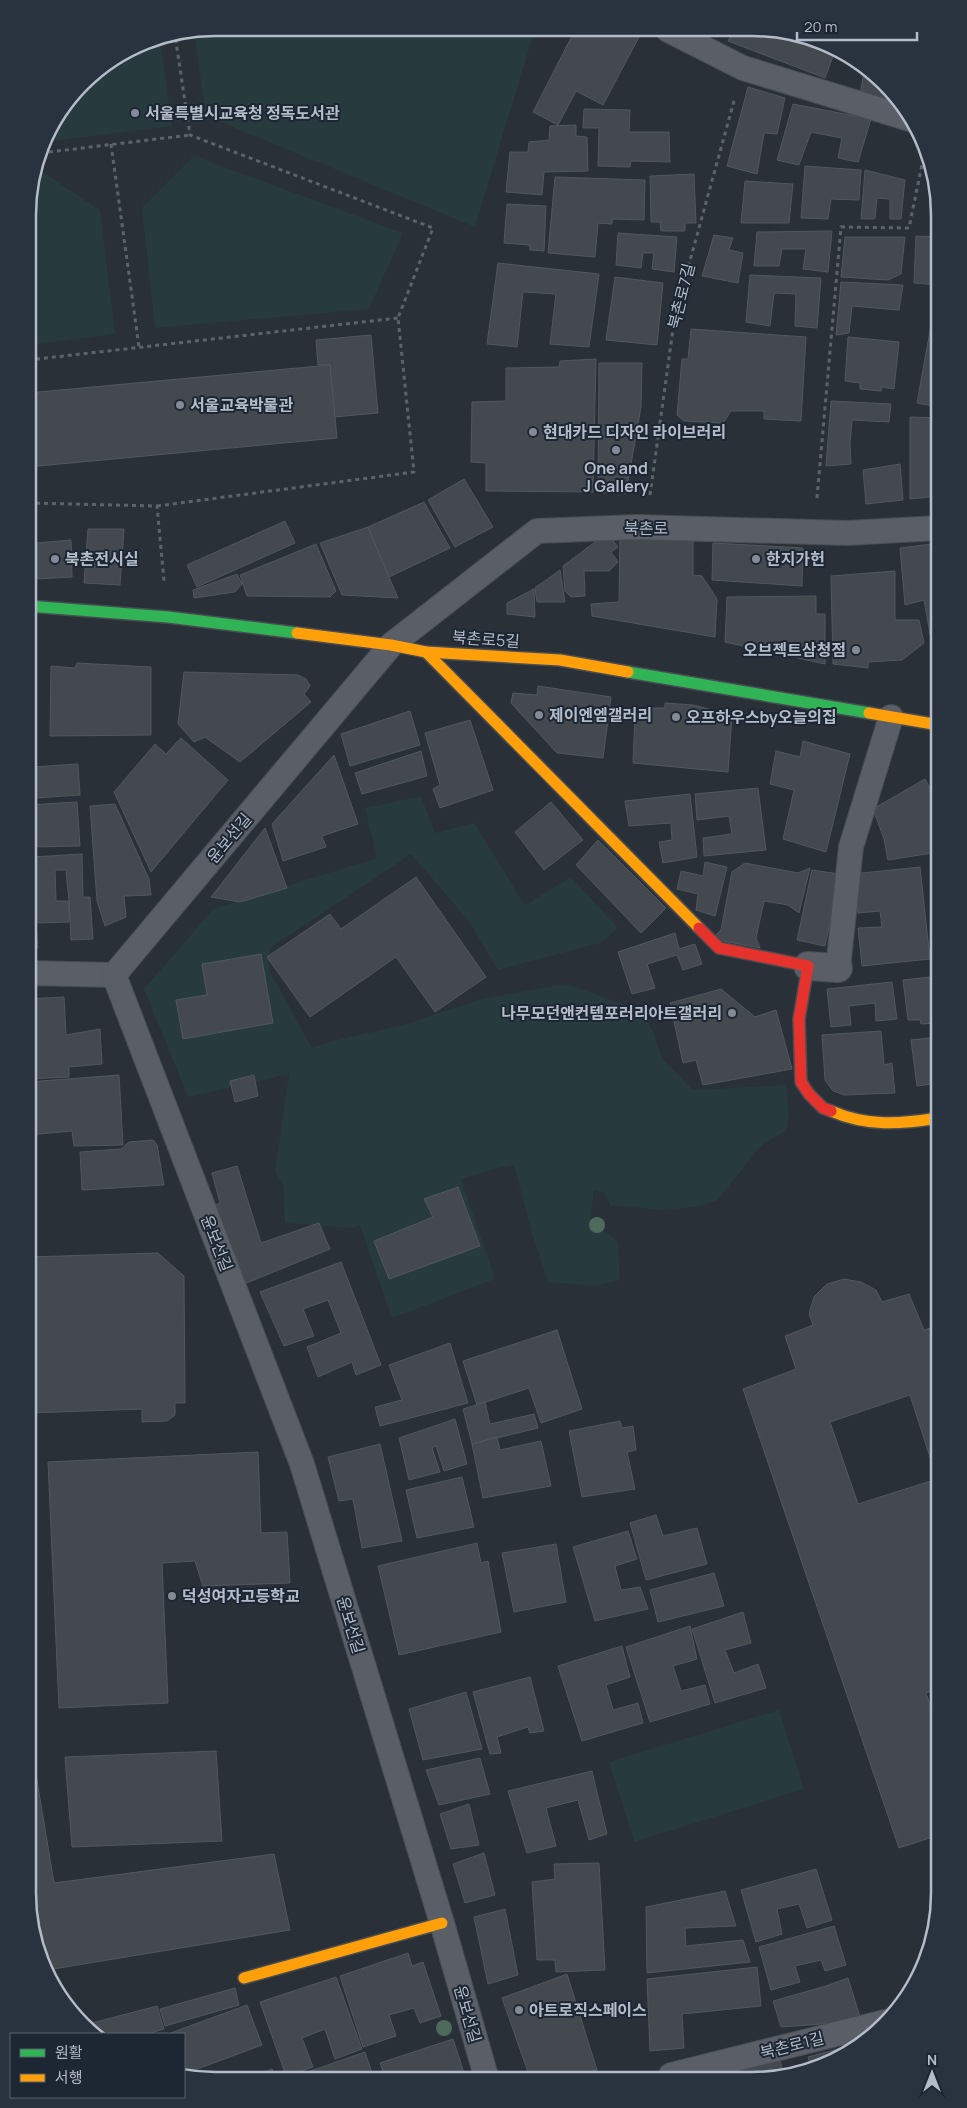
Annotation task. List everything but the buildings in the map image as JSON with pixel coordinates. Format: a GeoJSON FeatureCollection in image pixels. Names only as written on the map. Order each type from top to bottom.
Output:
{"type":"FeatureCollection","features":[{"type":"Feature","properties":{"kind":"street","name":"북촌로5길"},"geometry":{"type":"LineString","coordinates":[[36,607],[168,617],[391,645],[426,652],[560,660],[931,724]]}},
{"type":"Feature","properties":{"kind":"street"},"geometry":{"type":"LineString","coordinates":[[426,652],[719,948],[808,966],[838,968]]}},
{"type":"Feature","properties":{"kind":"street"},"geometry":{"type":"LineString","coordinates":[[808,966],[799,1019],[800,1082],[809,1094],[823,1108],[852,1120],[902,1124],[931,1119]]}},
{"type":"Feature","properties":{"kind":"street"},"geometry":{"type":"LineString","coordinates":[[244,1978],[442,1923]]}},
{"type":"Feature","properties":{"kind":"lane"},"geometry":{"type":"LineString","coordinates":[[680,36],[744,68],[901,116]]}},
{"type":"Feature","properties":{"kind":"lane","name":"북촌로"},"geometry":{"type":"LineString","coordinates":[[391,645],[537,531],[636,528],[846,533],[931,528]]}},
{"type":"Feature","properties":{"kind":"lane","name":"윤보선길"},"geometry":{"type":"LineString","coordinates":[[391,645],[114,975],[302,1464],[442,1923],[485,2072]]}},
{"type":"Feature","properties":{"kind":"lane"},"geometry":{"type":"LineString","coordinates":[[838,968],[851,847],[891,717]]}},
{"type":"Feature","properties":{"kind":"lane"},"geometry":{"type":"LineString","coordinates":[[36,973],[114,975]]}},
{"type":"Feature","properties":{"kind":"lane","name":"북촌로1길"},"geometry":{"type":"LineString","coordinates":[[683,2072],[872,2025]]}},
{"type":"Feature","properties":{"kind":"path"},"geometry":{"type":"LineString","coordinates":[[176,41],[190,135]]}},
{"type":"Feature","properties":{"kind":"path","name":"북촌로7길"},"geometry":{"type":"LineString","coordinates":[[636,528],[649,500],[675,315],[744,68]]}},
{"type":"Feature","properties":{"kind":"path"},"geometry":{"type":"LineString","coordinates":[[36,503],[157,506],[414,472],[398,318],[433,228],[190,135],[48,152]]}},
{"type":"Feature","properties":{"kind":"path"},"geometry":{"type":"LineString","coordinates":[[111,144],[139,348]]}},
{"type":"Feature","properties":{"kind":"path"},"geometry":{"type":"LineString","coordinates":[[846,533],[816,497],[841,227],[909,228],[922,161]]}},
{"type":"Feature","properties":{"kind":"path"},"geometry":{"type":"LineString","coordinates":[[36,359],[398,318]]}},
{"type":"Feature","properties":{"kind":"path"},"geometry":{"type":"LineString","coordinates":[[157,506],[168,617]]}},
{"type":"Feature","properties":{"kind":"green space"},"geometry":{"type":"Polygon","coordinates":[[[533,36],[475,227],[206,116],[195,38],[533,36]]]}},
{"type":"Feature","properties":{"kind":"green space"},"geometry":{"type":"Polygon","coordinates":[[[161,45],[172,126],[53,141],[73,106],[106,73],[126,60],[161,45]]]}},
{"type":"Feature","properties":{"kind":"green space"},"geometry":{"type":"Polygon","coordinates":[[[194,156],[403,233],[369,309],[155,328],[142,208],[194,156]]]}},
{"type":"Feature","properties":{"kind":"green space"},"geometry":{"type":"Polygon","coordinates":[[[42,171],[100,210],[115,334],[36,344],[36,215],[42,171]]]}},
{"type":"Feature","properties":{"kind":"green space"},"geometry":{"type":"Polygon","coordinates":[[[421,796],[435,833],[474,823],[525,905],[571,877],[618,928],[600,943],[498,970],[468,920],[411,854],[270,948],[269,970],[312,1048],[329,1042],[403,1025],[485,998],[566,984],[641,1010],[653,1032],[662,1058],[693,1090],[786,1085],[789,1114],[786,1131],[766,1142],[757,1150],[717,1201],[693,1207],[663,1210],[610,1205],[604,1192],[594,1190],[590,1225],[607,1233],[618,1242],[620,1280],[594,1286],[548,1282],[532,1233],[514,1165],[461,1179],[495,1279],[392,1318],[360,1225],[353,1228],[285,1223],[283,1185],[275,1171],[289,1074],[188,1097],[144,989],[213,909],[377,858],[365,808],[421,796]]]}},
{"type":"Feature","properties":{"kind":"green space"},"geometry":{"type":"Polygon","coordinates":[[[779,1710],[804,1789],[634,1842],[609,1762],[779,1710]]]}},
{"type":"Feature","properties":{"kind":"traffic: fast"},"geometry":{"type":"LineString","coordinates":[[36,607],[168,617],[297,633]]}},
{"type":"Feature","properties":{"kind":"traffic: fast"},"geometry":{"type":"LineString","coordinates":[[628,672],[869,713]]}},
{"type":"Feature","properties":{"kind":"traffic: slow"},"geometry":{"type":"LineString","coordinates":[[297,633],[391,645],[426,652],[560,660],[628,672]]}},
{"type":"Feature","properties":{"kind":"traffic: slow"},"geometry":{"type":"LineString","coordinates":[[426,652],[699,928]]}},
{"type":"Feature","properties":{"kind":"traffic: slow"},"geometry":{"type":"LineString","coordinates":[[869,713],[931,724]]}},
{"type":"Feature","properties":{"kind":"traffic: slow"},"geometry":{"type":"LineString","coordinates":[[831,1111],[858,1120],[871,1122],[897,1123],[931,1119]]}},
{"type":"Feature","properties":{"kind":"traffic: slow"},"geometry":{"type":"LineString","coordinates":[[244,1978],[442,1923]]}},
{"type":"Feature","properties":{"kind":"traffic: jam"},"geometry":{"type":"LineString","coordinates":[[699,928],[719,948],[808,966],[799,1019],[801,1082],[809,1094],[823,1108],[831,1111]]}},
{"type":"Feature","properties":{"kind":"place","name":"서울특별시교육청 정독도서관"},"geometry":{"type":"Point","coordinates":[135,113]}},
{"type":"Feature","properties":{"kind":"place","name":"서울교육박물관"},"geometry":{"type":"Point","coordinates":[180,405]}},
{"type":"Feature","properties":{"kind":"place","name":"현대카드 디자인 라이브러리"},"geometry":{"type":"Point","coordinates":[533,432]}},
{"type":"Feature","properties":{"kind":"place","name":"One and J Gallery"},"geometry":{"type":"Point","coordinates":[616,450]}},
{"type":"Feature","properties":{"kind":"place","name":"북촌전시실"},"geometry":{"type":"Point","coordinates":[55,559]}},
{"type":"Feature","properties":{"kind":"place","name":"한지가헌"},"geometry":{"type":"Point","coordinates":[756,559]}},
{"type":"Feature","properties":{"kind":"place","name":"오브젝트삼청점"},"geometry":{"type":"Point","coordinates":[856,650]}},
{"type":"Feature","properties":{"kind":"place","name":"제이엔엠갤러리"},"geometry":{"type":"Point","coordinates":[539,715]}},
{"type":"Feature","properties":{"kind":"place","name":"오프하우스by오늘의집"},"geometry":{"type":"Point","coordinates":[676,717]}},
{"type":"Feature","properties":{"kind":"place","name":"나무모던앤컨템포러리아트갤러리"},"geometry":{"type":"Point","coordinates":[732,1013]}},
{"type":"Feature","properties":{"kind":"place","name":"덕성여자고등학교"},"geometry":{"type":"Point","coordinates":[172,1596]}},
{"type":"Feature","properties":{"kind":"place","name":"아트로직스페이스"},"geometry":{"type":"Point","coordinates":[519,2010]}}]}
